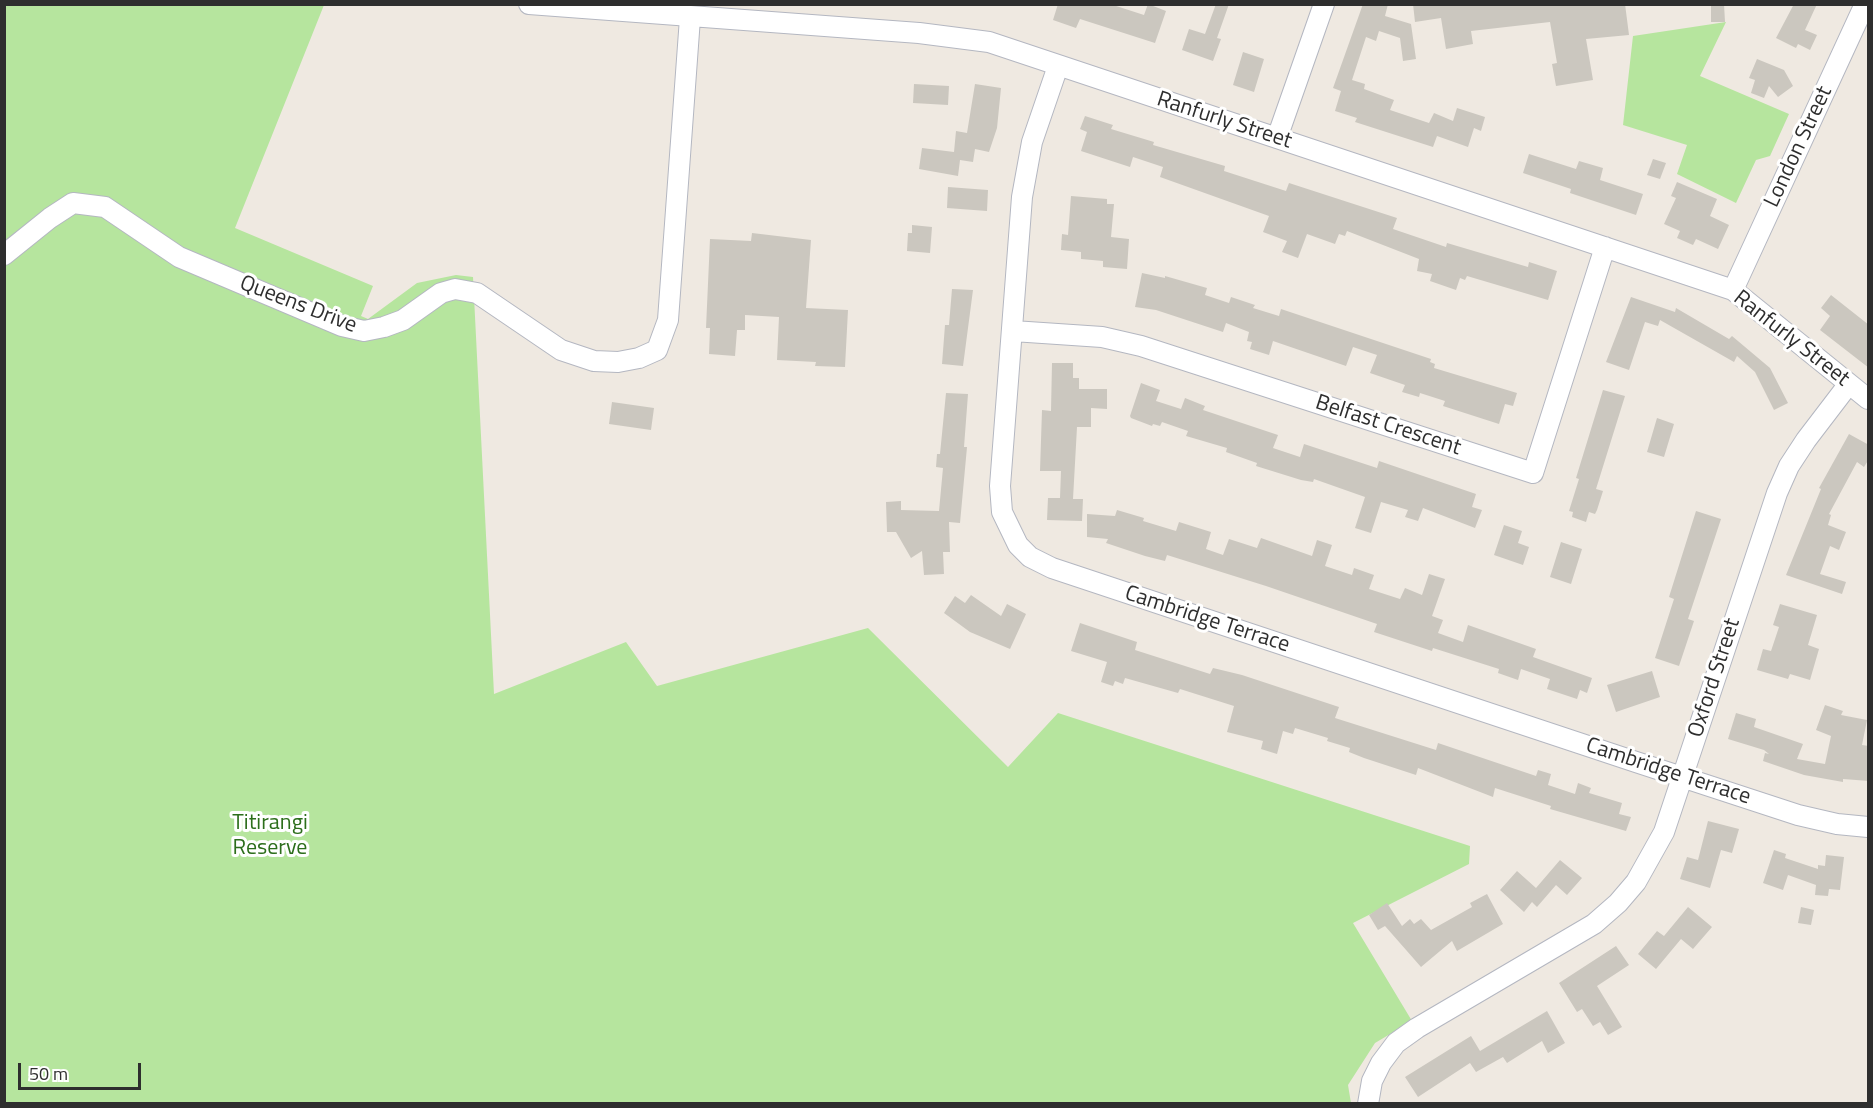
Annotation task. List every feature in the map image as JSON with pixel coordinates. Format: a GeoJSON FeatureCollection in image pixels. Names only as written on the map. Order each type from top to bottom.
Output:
{"type":"FeatureCollection","features":[{"type":"Feature","properties":{"kind":"street","name":"Ranfurly Street"},"geometry":{"type":"LineString","coordinates":[[529,4],[690,18],[919,33],[989,42],[1732,290],[1848,385],[1869,399]]}},
{"type":"Feature","properties":{"kind":"street"},"geometry":{"type":"LineString","coordinates":[[1277,138],[1323,4]]}},
{"type":"Feature","properties":{"kind":"street","name":"London Street"},"geometry":{"type":"LineString","coordinates":[[1732,290],[1865,4]]}},
{"type":"Feature","properties":{"kind":"street","name":"Queens Drive"},"geometry":{"type":"LineString","coordinates":[[4,255],[50,218],[73,203],[105,207],[179,257],[342,326],[364,331],[384,327],[403,320],[441,293],[455,289],[477,293],[561,350],[594,361],[618,362],[639,358],[657,350],[668,320],[690,18]]}},
{"type":"Feature","properties":{"kind":"street","name":"Cambridge Terrace"},"geometry":{"type":"LineString","coordinates":[[1058,66],[1025,168],[1000,486],[1002,512],[1009,531],[1030,557],[1052,568],[1798,815],[1837,824],[1869,827]]}},
{"type":"Feature","properties":{"kind":"street","name":"Belfast Crescent"},"geometry":{"type":"LineString","coordinates":[[1013,331],[1102,337],[1141,346],[1533,472],[1605,247]]}},
{"type":"Feature","properties":{"kind":"street","name":"Oxford Street"},"geometry":{"type":"LineString","coordinates":[[1368,1104],[1372,1081],[1381,1063],[1396,1043],[1594,924],[1618,903],[1651,860],[1664,832],[1683,777],[1777,493],[1789,466],[1806,440],[1848,385]]}},
{"type":"Feature","properties":{"kind":"green space","name":"Titirangi Reserve"},"geometry":{"type":"Polygon","coordinates":[[[5,5],[324,5],[235,228],[373,286],[361,316],[368,319],[417,283],[456,275],[473,277],[494,694],[626,642],[657,686],[868,628],[1008,767],[1058,713],[1470,846],[1469,864],[1353,923],[1412,1021],[1375,1043],[1348,1085],[1351,1103],[5,1104],[5,5]]]}},
{"type":"Feature","properties":{"kind":"green space"},"geometry":{"type":"Polygon","coordinates":[[[1726,22],[1700,76],[1789,114],[1770,156],[1756,160],[1736,203],[1677,174],[1687,145],[1623,125],[1633,36],[1726,22]]]}},
{"type":"Feature","properties":{"kind":"building"},"geometry":{"type":"Polygon","coordinates":[[[1058,4],[1110,4],[1144,15],[1148,4],[1166,11],[1155,43],[1080,19],[1076,28],[1053,20],[1058,4]]]}},
{"type":"Feature","properties":{"kind":"building"},"geometry":{"type":"Polygon","coordinates":[[[1216,4],[1229,4],[1217,38],[1221,39],[1213,61],[1182,50],[1189,29],[1205,34],[1216,4]]]}},
{"type":"Feature","properties":{"kind":"building"},"geometry":{"type":"Polygon","coordinates":[[[1363,4],[1388,4],[1385,16],[1411,24],[1416,59],[1403,61],[1400,38],[1379,31],[1376,41],[1366,37],[1352,80],[1365,84],[1364,89],[1394,100],[1390,110],[1429,123],[1434,113],[1453,121],[1457,108],[1485,117],[1481,131],[1474,128],[1468,147],[1437,136],[1433,147],[1355,122],[1357,118],[1335,111],[1341,91],[1333,88],[1363,4]]]}},
{"type":"Feature","properties":{"kind":"building"},"geometry":{"type":"Polygon","coordinates":[[[1413,4],[1625,4],[1629,35],[1586,39],[1593,80],[1556,86],[1552,64],[1557,63],[1550,22],[1471,31],[1473,44],[1446,49],[1441,18],[1415,22],[1413,4]]]}},
{"type":"Feature","properties":{"kind":"building"},"geometry":{"type":"Polygon","coordinates":[[[1711,4],[1724,4],[1725,22],[1711,22],[1711,4]]]}},
{"type":"Feature","properties":{"kind":"building"},"geometry":{"type":"Polygon","coordinates":[[[1794,4],[1817,4],[1805,30],[1817,35],[1810,50],[1798,44],[1796,48],[1776,38],[1794,4]]]}},
{"type":"Feature","properties":{"kind":"building"},"geometry":{"type":"Polygon","coordinates":[[[1243,52],[1264,59],[1254,92],[1233,85],[1243,52]]]}},
{"type":"Feature","properties":{"kind":"building"},"geometry":{"type":"Polygon","coordinates":[[[1757,59],[1784,70],[1793,86],[1778,97],[1769,86],[1764,98],[1751,93],[1755,80],[1749,78],[1757,59]]]}},
{"type":"Feature","properties":{"kind":"building"},"geometry":{"type":"Polygon","coordinates":[[[914,84],[949,86],[948,105],[913,103],[914,84]]]}},
{"type":"Feature","properties":{"kind":"building"},"geometry":{"type":"Polygon","coordinates":[[[975,84],[1001,88],[997,128],[989,152],[975,149],[973,162],[960,160],[958,176],[919,169],[922,148],[954,152],[956,131],[967,133],[975,84]]]}},
{"type":"Feature","properties":{"kind":"building"},"geometry":{"type":"Polygon","coordinates":[[[1085,116],[1113,125],[1111,129],[1154,142],[1153,145],[1225,166],[1224,171],[1286,191],[1289,183],[1397,218],[1393,229],[1446,247],[1447,243],[1528,267],[1529,262],[1557,271],[1548,300],[1467,276],[1465,280],[1460,278],[1456,290],[1430,281],[1432,274],[1417,271],[1419,259],[1347,231],[1345,236],[1339,234],[1335,244],[1307,234],[1298,258],[1282,252],[1287,241],[1263,232],[1269,216],[1160,177],[1163,167],[1133,157],[1130,167],[1081,151],[1087,132],[1080,129],[1085,116]]]}},
{"type":"Feature","properties":{"kind":"building"},"geometry":{"type":"Polygon","coordinates":[[[1529,154],[1576,169],[1579,161],[1603,168],[1600,180],[1643,194],[1636,215],[1570,193],[1571,189],[1523,173],[1529,154]]]}},
{"type":"Feature","properties":{"kind":"building"},"geometry":{"type":"Polygon","coordinates":[[[1653,159],[1666,163],[1660,179],[1647,175],[1653,159]]]}},
{"type":"Feature","properties":{"kind":"building"},"geometry":{"type":"Polygon","coordinates":[[[1677,182],[1717,199],[1710,216],[1729,225],[1718,249],[1696,239],[1693,245],[1677,238],[1680,231],[1664,224],[1676,198],[1671,196],[1677,182]]]}},
{"type":"Feature","properties":{"kind":"building"},"geometry":{"type":"Polygon","coordinates":[[[948,187],[988,190],[987,211],[947,208],[948,187]]]}},
{"type":"Feature","properties":{"kind":"building"},"geometry":{"type":"Polygon","coordinates":[[[1071,196],[1107,199],[1107,204],[1114,204],[1111,237],[1129,239],[1127,269],[1103,267],[1103,261],[1081,259],[1081,252],[1061,250],[1062,234],[1068,235],[1071,196]]]}},
{"type":"Feature","properties":{"kind":"building"},"geometry":{"type":"Polygon","coordinates":[[[912,225],[932,227],[930,253],[907,251],[908,233],[912,233],[912,225]]]}},
{"type":"Feature","properties":{"kind":"building"},"geometry":{"type":"Polygon","coordinates":[[[752,233],[811,240],[806,308],[848,310],[845,367],[815,366],[816,362],[777,360],[779,317],[745,315],[745,330],[737,330],[735,356],[709,354],[710,328],[706,328],[710,239],[751,241],[752,233]]]}},
{"type":"Feature","properties":{"kind":"building"},"geometry":{"type":"Polygon","coordinates":[[[1142,273],[1165,278],[1165,276],[1207,288],[1205,295],[1229,303],[1231,297],[1255,305],[1253,308],[1279,316],[1281,309],[1431,359],[1430,362],[1435,364],[1434,368],[1517,393],[1513,406],[1505,404],[1499,424],[1443,406],[1445,401],[1420,393],[1419,397],[1402,392],[1405,385],[1370,373],[1377,355],[1353,347],[1346,366],[1273,341],[1269,355],[1250,349],[1252,342],[1247,341],[1249,332],[1226,323],[1223,332],[1156,310],[1135,307],[1142,273]]]}},
{"type":"Feature","properties":{"kind":"building"},"geometry":{"type":"Polygon","coordinates":[[[952,289],[973,290],[963,366],[942,364],[945,325],[949,325],[952,289]]]}},
{"type":"Feature","properties":{"kind":"building"},"geometry":{"type":"Polygon","coordinates":[[[1831,295],[1869,325],[1869,368],[1820,330],[1830,316],[1821,308],[1831,295]]]}},
{"type":"Feature","properties":{"kind":"building"},"geometry":{"type":"Polygon","coordinates":[[[1631,297],[1675,312],[1676,308],[1729,339],[1732,336],[1770,368],[1788,403],[1774,410],[1755,372],[1737,356],[1734,362],[1660,320],[1658,326],[1645,322],[1629,370],[1606,362],[1631,297]]]}},
{"type":"Feature","properties":{"kind":"building"},"geometry":{"type":"Polygon","coordinates":[[[1052,363],[1073,363],[1073,378],[1079,378],[1079,389],[1107,389],[1107,409],[1091,408],[1091,427],[1077,427],[1073,499],[1083,499],[1082,521],[1047,520],[1048,498],[1060,498],[1061,471],[1040,471],[1042,410],[1051,411],[1052,363]]]}},
{"type":"Feature","properties":{"kind":"building"},"geometry":{"type":"Polygon","coordinates":[[[1141,383],[1160,390],[1156,401],[1181,409],[1185,398],[1205,406],[1203,410],[1278,435],[1273,448],[1300,457],[1304,444],[1377,468],[1379,461],[1476,494],[1472,507],[1482,510],[1475,528],[1423,508],[1418,521],[1405,517],[1408,510],[1381,502],[1371,533],[1355,528],[1365,497],[1314,479],[1313,482],[1301,480],[1256,466],[1257,463],[1226,452],[1227,448],[1186,436],[1188,431],[1162,422],[1160,426],[1153,424],[1152,426],[1131,418],[1141,383]]]}},
{"type":"Feature","properties":{"kind":"building"},"geometry":{"type":"Polygon","coordinates":[[[1603,390],[1625,396],[1596,489],[1603,491],[1595,514],[1589,512],[1586,522],[1572,517],[1573,512],[1569,511],[1579,479],[1576,478],[1603,390]]]}},
{"type":"Feature","properties":{"kind":"building"},"geometry":{"type":"Polygon","coordinates":[[[946,393],[968,394],[964,447],[967,447],[960,523],[949,522],[950,552],[943,552],[944,574],[924,575],[922,551],[911,558],[896,532],[887,532],[886,502],[901,501],[901,510],[939,511],[943,468],[936,467],[937,454],[940,454],[946,393]]]}},
{"type":"Feature","properties":{"kind":"building"},"geometry":{"type":"Polygon","coordinates":[[[612,402],[654,408],[651,430],[609,424],[612,402]]]}},
{"type":"Feature","properties":{"kind":"building"},"geometry":{"type":"Polygon","coordinates":[[[1657,418],[1674,424],[1664,457],[1647,452],[1657,418]]]}},
{"type":"Feature","properties":{"kind":"building"},"geometry":{"type":"Polygon","coordinates":[[[1849,434],[1869,445],[1869,459],[1864,467],[1857,462],[1829,514],[1831,515],[1828,525],[1846,532],[1839,550],[1830,546],[1820,574],[1846,582],[1842,594],[1786,575],[1821,489],[1819,488],[1849,434]]]}},
{"type":"Feature","properties":{"kind":"building"},"geometry":{"type":"Polygon","coordinates":[[[1117,510],[1176,531],[1179,522],[1211,532],[1206,549],[1223,555],[1229,539],[1257,548],[1261,538],[1312,556],[1317,540],[1332,545],[1325,566],[1352,575],[1354,568],[1374,575],[1369,589],[1400,599],[1405,588],[1422,595],[1429,574],[1445,579],[1432,616],[1443,620],[1438,633],[1463,642],[1468,625],[1536,649],[1533,657],[1592,678],[1587,693],[1580,690],[1577,699],[1547,689],[1550,679],[1521,669],[1518,680],[1498,673],[1499,669],[1374,632],[1377,624],[1266,586],[1167,555],[1165,561],[1106,543],[1108,539],[1087,537],[1087,514],[1115,516],[1117,510]]]}},
{"type":"Feature","properties":{"kind":"building"},"geometry":{"type":"Polygon","coordinates":[[[1696,511],[1721,519],[1688,619],[1694,621],[1679,666],[1655,658],[1674,599],[1669,597],[1696,511]]]}},
{"type":"Feature","properties":{"kind":"building"},"geometry":{"type":"Polygon","coordinates":[[[1504,525],[1522,531],[1518,543],[1529,547],[1523,565],[1494,555],[1504,525]]]}},
{"type":"Feature","properties":{"kind":"building"},"geometry":{"type":"Polygon","coordinates":[[[1561,542],[1582,549],[1571,584],[1550,577],[1561,542]]]}},
{"type":"Feature","properties":{"kind":"building"},"geometry":{"type":"Polygon","coordinates":[[[971,595],[1001,616],[1007,604],[1026,614],[1010,649],[970,632],[944,613],[955,596],[965,603],[971,595]]]}},
{"type":"Feature","properties":{"kind":"building"},"geometry":{"type":"Polygon","coordinates":[[[1780,604],[1817,615],[1808,645],[1819,649],[1810,680],[1790,674],[1788,679],[1757,670],[1763,649],[1771,651],[1779,627],[1773,625],[1780,604]]]}},
{"type":"Feature","properties":{"kind":"building"},"geometry":{"type":"Polygon","coordinates":[[[1080,623],[1137,642],[1135,650],[1210,674],[1213,668],[1242,675],[1339,707],[1335,718],[1436,750],[1438,743],[1536,776],[1538,770],[1551,774],[1548,785],[1575,794],[1578,783],[1591,788],[1589,793],[1622,803],[1619,814],[1631,817],[1626,831],[1550,809],[1551,806],[1495,788],[1493,797],[1418,768],[1416,775],[1364,758],[1349,752],[1350,748],[1327,741],[1328,738],[1295,728],[1293,734],[1283,731],[1277,754],[1261,749],[1263,741],[1227,732],[1234,706],[1180,689],[1178,693],[1125,678],[1123,684],[1115,681],[1113,686],[1101,682],[1107,662],[1071,651],[1080,623]]]}},
{"type":"Feature","properties":{"kind":"building"},"geometry":{"type":"Polygon","coordinates":[[[1652,671],[1660,697],[1616,712],[1607,685],[1652,671]]]}},
{"type":"Feature","properties":{"kind":"building"},"geometry":{"type":"Polygon","coordinates":[[[1825,705],[1843,711],[1841,715],[1867,720],[1862,745],[1869,746],[1869,781],[1843,779],[1843,782],[1804,775],[1763,761],[1765,753],[1769,754],[1764,750],[1728,739],[1736,713],[1756,719],[1754,727],[1803,744],[1797,759],[1825,764],[1831,736],[1816,730],[1825,705]]]}},
{"type":"Feature","properties":{"kind":"building"},"geometry":{"type":"Polygon","coordinates":[[[1708,821],[1739,829],[1732,853],[1721,850],[1710,888],[1680,879],[1687,857],[1698,860],[1708,821]]]}},
{"type":"Feature","properties":{"kind":"building"},"geometry":{"type":"Polygon","coordinates":[[[1774,850],[1786,854],[1785,858],[1818,869],[1818,865],[1825,866],[1826,855],[1844,857],[1840,890],[1829,889],[1828,896],[1815,895],[1816,885],[1788,875],[1783,890],[1763,883],[1774,850]]]}},
{"type":"Feature","properties":{"kind":"building"},"geometry":{"type":"Polygon","coordinates":[[[1560,860],[1582,878],[1567,895],[1556,885],[1537,907],[1532,902],[1524,912],[1500,890],[1517,871],[1536,888],[1560,860]]]}},
{"type":"Feature","properties":{"kind":"building"},"geometry":{"type":"Polygon","coordinates":[[[1487,894],[1503,924],[1457,951],[1452,941],[1421,967],[1385,926],[1378,930],[1369,915],[1387,903],[1402,926],[1410,919],[1414,924],[1421,919],[1431,930],[1472,907],[1470,903],[1487,894]]]}},
{"type":"Feature","properties":{"kind":"building"},"geometry":{"type":"Polygon","coordinates":[[[1688,907],[1712,927],[1693,949],[1681,939],[1656,969],[1638,954],[1657,931],[1664,936],[1688,907]]]}},
{"type":"Feature","properties":{"kind":"building"},"geometry":{"type":"Polygon","coordinates":[[[1801,907],[1814,910],[1811,925],[1798,923],[1801,907]]]}},
{"type":"Feature","properties":{"kind":"building"},"geometry":{"type":"Polygon","coordinates":[[[1616,946],[1629,965],[1597,986],[1622,1027],[1608,1035],[1600,1022],[1593,1026],[1582,1009],[1577,1012],[1559,983],[1616,946]]]}},
{"type":"Feature","properties":{"kind":"building"},"geometry":{"type":"Polygon","coordinates":[[[1547,1011],[1565,1043],[1548,1053],[1542,1041],[1507,1063],[1503,1057],[1476,1072],[1470,1063],[1418,1097],[1405,1077],[1471,1036],[1480,1051],[1547,1011]]]}}]}
